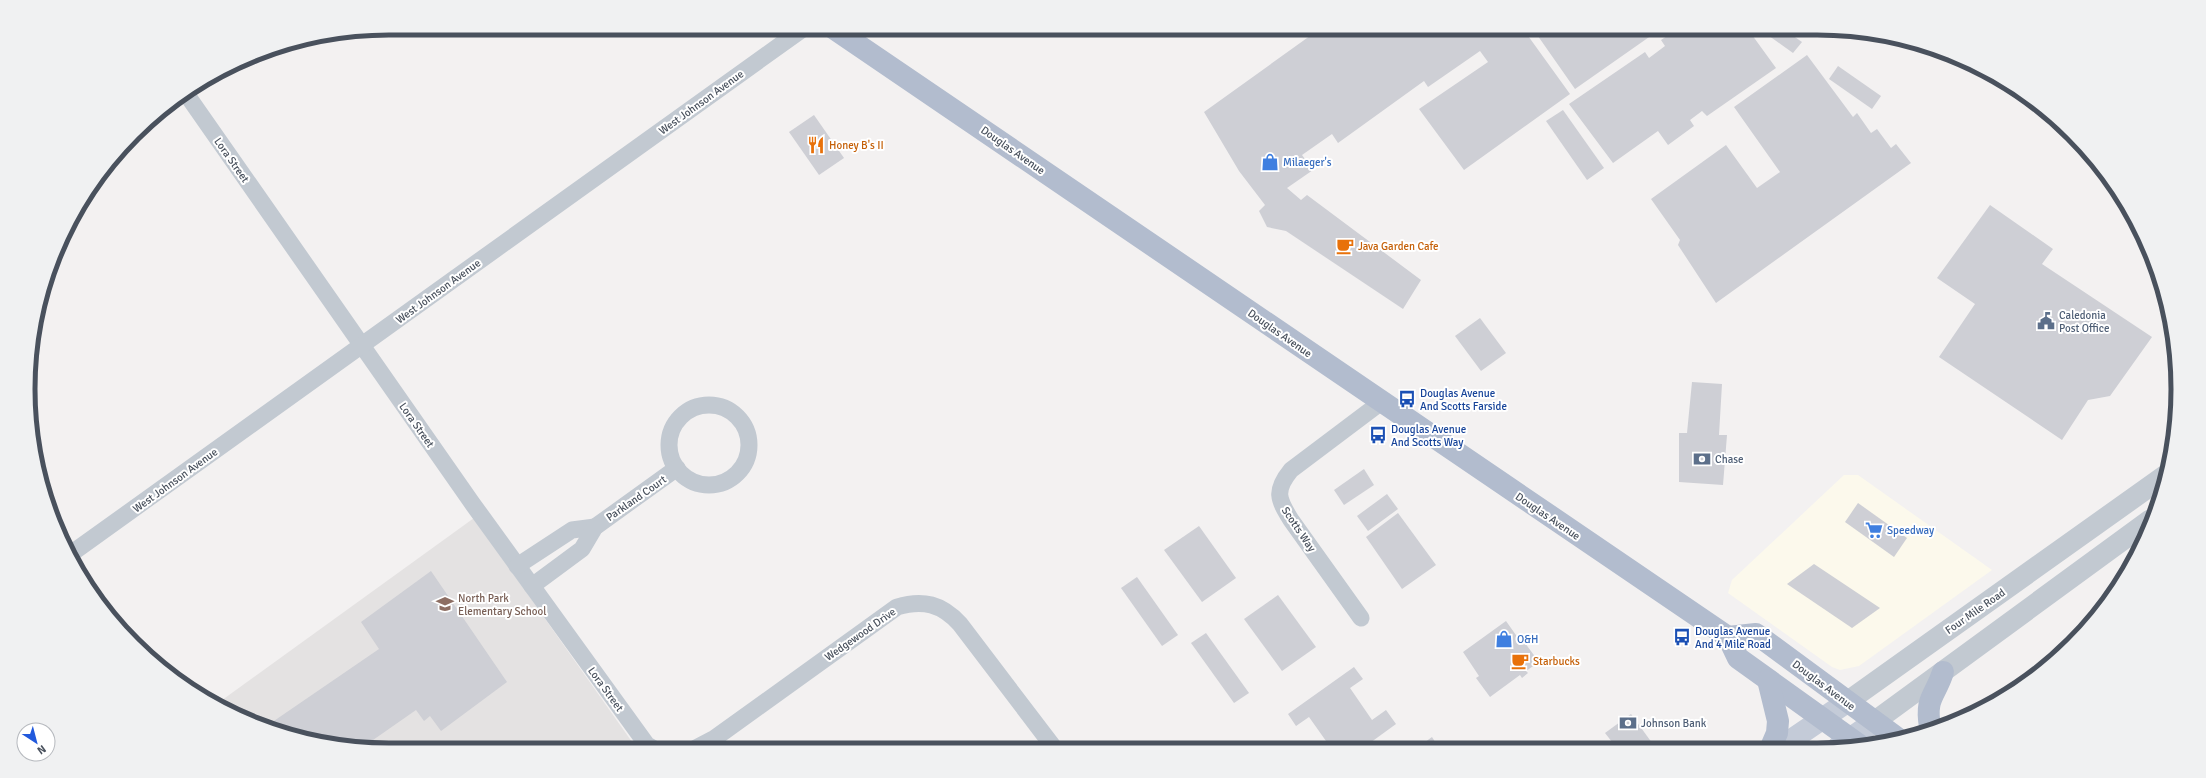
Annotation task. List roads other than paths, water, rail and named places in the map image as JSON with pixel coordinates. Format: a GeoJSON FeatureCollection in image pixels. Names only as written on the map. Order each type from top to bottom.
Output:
{"type":"FeatureCollection","features":[{"type":"Feature","properties":{"kind":"main road","name":"Douglas Avenue"},"geometry":{"type":"LineString","coordinates":[[843,35],[1380,402],[1728,637],[1756,634],[1892,735]]}},
{"type":"Feature","properties":{"kind":"main road"},"geometry":{"type":"LineString","coordinates":[[1728,637],[1738,658],[1823,719],[1847,741]]}},
{"type":"Feature","properties":{"kind":"main road"},"geometry":{"type":"LineString","coordinates":[[1930,724],[1928,705],[1931,694],[1939,685],[1943,672]]}},
{"type":"Feature","properties":{"kind":"main road"},"geometry":{"type":"LineString","coordinates":[[1768,680],[1778,721],[1777,733],[1773,743]]}},
{"type":"Feature","properties":{"kind":"main road","name":"Four Mile Road"},"geometry":{"type":"LineString","coordinates":[[1788,743],[1847,702]]}},
{"type":"Feature","properties":{"kind":"main road"},"geometry":{"type":"LineString","coordinates":[[1853,741],[1874,722]]}},
{"type":"Feature","properties":{"kind":"street","name":"West Johnson Avenue"},"geometry":{"type":"LineString","coordinates":[[75,551],[794,35]]}},
{"type":"Feature","properties":{"kind":"street","name":"Lora Street"},"geometry":{"type":"LineString","coordinates":[[188,98],[517,566],[646,743]]}},
{"type":"Feature","properties":{"kind":"street","name":"Scotts Way"},"geometry":{"type":"LineString","coordinates":[[1361,618],[1291,520],[1282,506],[1278,493],[1282,481],[1291,470],[1380,402]]}},
{"type":"Feature","properties":{"kind":"street","name":"Parkland Court"},"geometry":{"type":"LineString","coordinates":[[704,405],[717,406],[730,411],[740,420],[747,432],[749,444],[744,462],[733,477],[721,483],[709,485],[696,483],[685,477],[676,468],[670,456],[670,436],[672,429],[680,418],[690,409],[704,405]]}},
{"type":"Feature","properties":{"kind":"street","name":"Parkland Court"},"geometry":{"type":"LineString","coordinates":[[532,586],[582,549],[595,527],[676,468]]}},
{"type":"Feature","properties":{"kind":"street","name":"Four Mile Road"},"geometry":{"type":"LineString","coordinates":[[1847,702],[2159,479]]}},
{"type":"Feature","properties":{"kind":"street"},"geometry":{"type":"LineString","coordinates":[[1874,722],[2144,525]]}},
{"type":"Feature","properties":{"kind":"street","name":"Parkland Court"},"geometry":{"type":"LineString","coordinates":[[517,566],[572,530],[595,527]]}},
{"type":"Feature","properties":{"kind":"street","name":"Wedgewood Drive"},"geometry":{"type":"LineString","coordinates":[[705,743],[897,607],[911,603],[925,602],[938,606],[952,614],[1050,743]]}},
{"type":"Feature","properties":{"kind":"place","name":"Honey B's II"},"geometry":{"type":"Point","coordinates":[816,145]}},
{"type":"Feature","properties":{"kind":"place","name":"Milaeger's"},"geometry":{"type":"Point","coordinates":[1270,162]}},
{"type":"Feature","properties":{"kind":"place","name":"Java Garden Cafe"},"geometry":{"type":"Point","coordinates":[1345,246]}},
{"type":"Feature","properties":{"kind":"place","name":"Caledonia Post Office"},"geometry":{"type":"Point","coordinates":[2046,321]}},
{"type":"Feature","properties":{"kind":"place","name":"Douglas Avenue And Scotts Farside"},"geometry":{"type":"Point","coordinates":[1407,399]}},
{"type":"Feature","properties":{"kind":"place","name":"Douglas Avenue And Scotts Way"},"geometry":{"type":"Point","coordinates":[1378,435]}},
{"type":"Feature","properties":{"kind":"place","name":"Chase"},"geometry":{"type":"Point","coordinates":[1702,459]}},
{"type":"Feature","properties":{"kind":"place","name":"Speedway"},"geometry":{"type":"Point","coordinates":[1874,530]}},
{"type":"Feature","properties":{"kind":"place","name":"North Park Elementary School"},"geometry":{"type":"Point","coordinates":[445,604]}},
{"type":"Feature","properties":{"kind":"place","name":"Douglas Avenue And 4 Mile Road"},"geometry":{"type":"Point","coordinates":[1682,637]}},
{"type":"Feature","properties":{"kind":"place","name":"O&H"},"geometry":{"type":"Point","coordinates":[1504,639]}},
{"type":"Feature","properties":{"kind":"place","name":"Starbucks"},"geometry":{"type":"Point","coordinates":[1520,661]}},
{"type":"Feature","properties":{"kind":"place","name":"Johnson Bank"},"geometry":{"type":"Point","coordinates":[1628,723]}}]}
